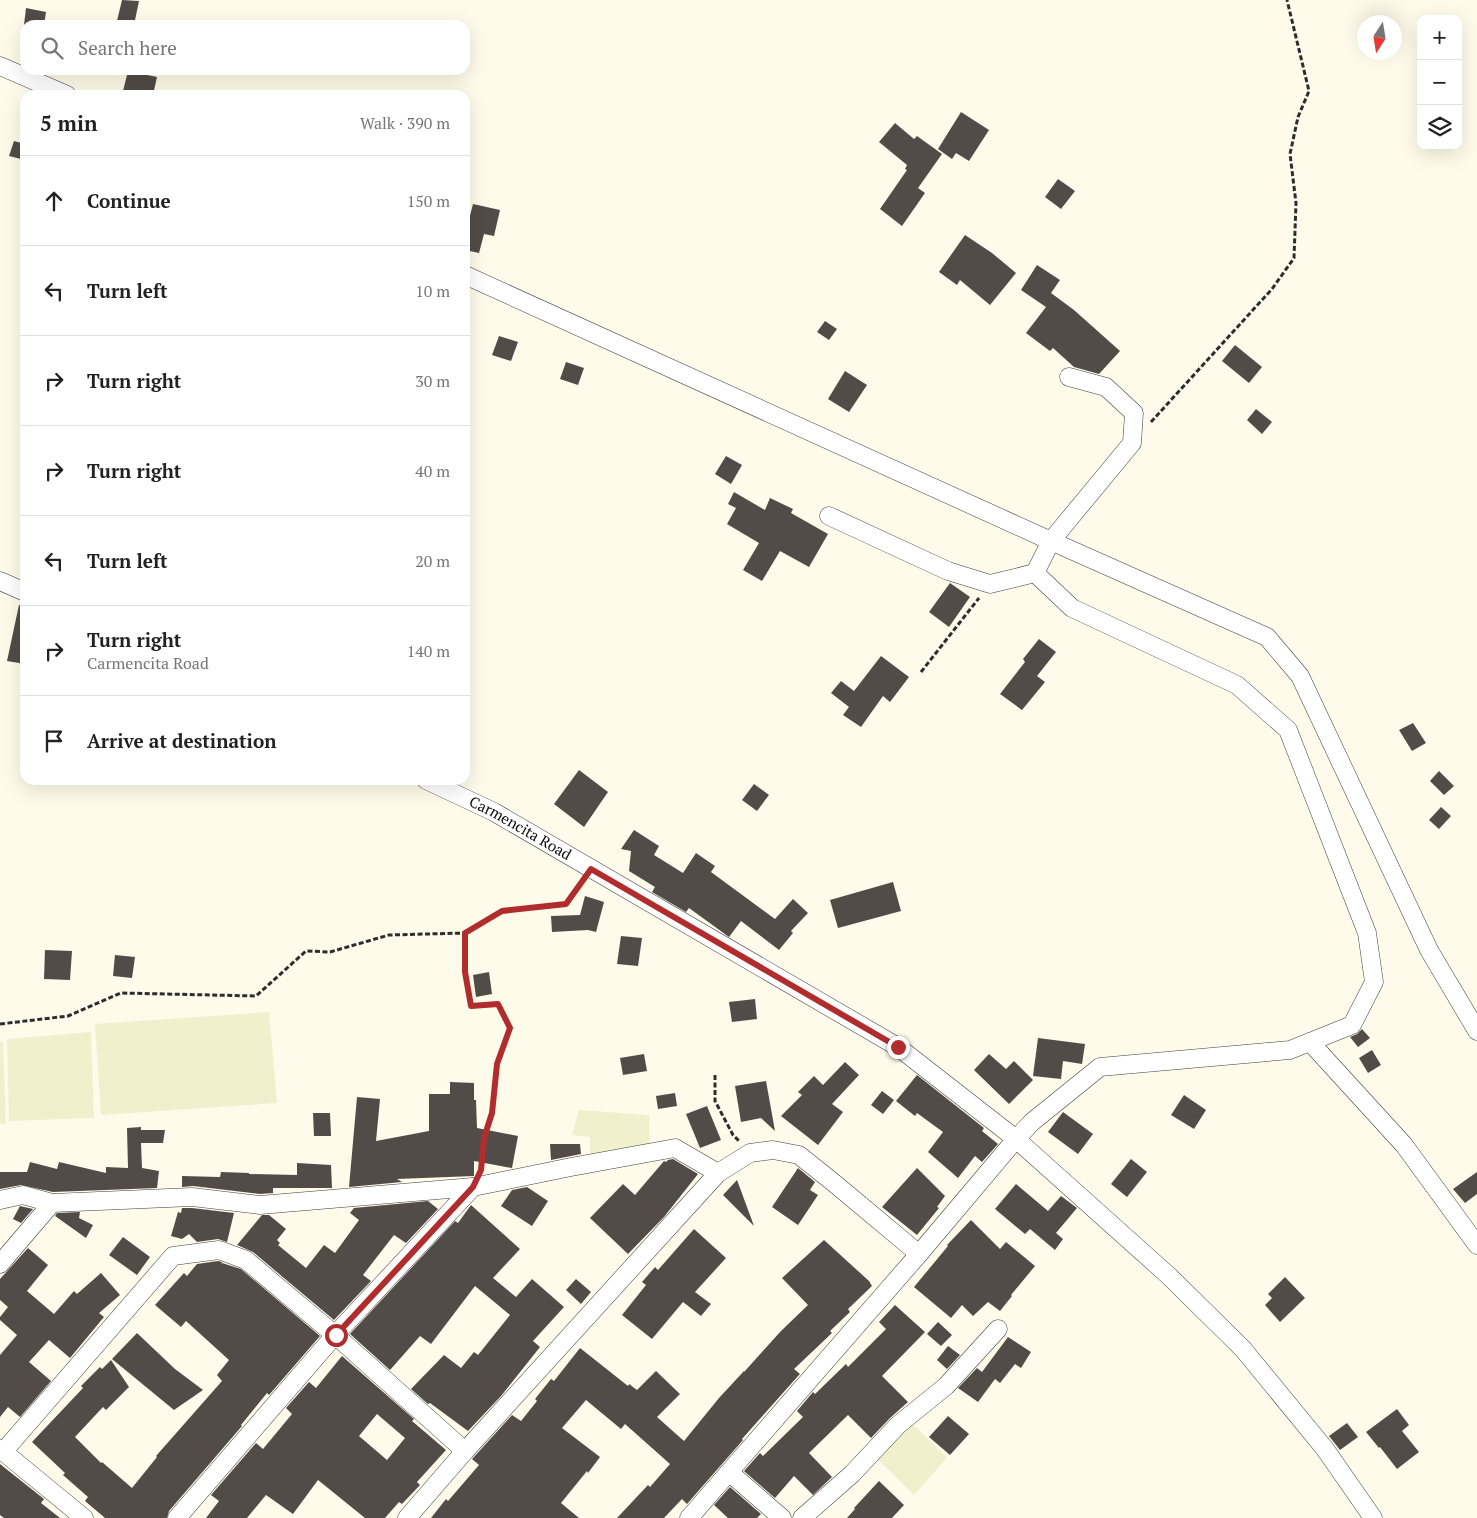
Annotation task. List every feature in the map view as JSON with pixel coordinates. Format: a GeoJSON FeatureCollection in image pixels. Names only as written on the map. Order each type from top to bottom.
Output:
{"type":"FeatureCollection","features":[{"type":"Feature","properties":{"kind":"street"},"geometry":{"type":"LineString","coordinates":[[0,66],[20,75]]}},
{"type":"Feature","properties":{"kind":"street"},"geometry":{"type":"LineString","coordinates":[[21,75],[55,90]]}},
{"type":"Feature","properties":{"kind":"street"},"geometry":{"type":"LineString","coordinates":[[470,277],[1267,637],[1300,676],[1429,950],[1477,1031]]}},
{"type":"Feature","properties":{"kind":"street"},"geometry":{"type":"LineString","coordinates":[[829,516],[948,572],[990,584],[1035,573],[1051,541],[1132,443],[1134,413],[1106,387],[1069,377]]}},
{"type":"Feature","properties":{"kind":"street"},"geometry":{"type":"LineString","coordinates":[[689,1518],[919,1254],[1016,1139],[1032,1122],[1100,1067],[1290,1050],[1352,1025],[1374,982],[1367,933],[1288,730],[1237,686],[1072,608],[1035,573]]}},
{"type":"Feature","properties":{"kind":"street"},"geometry":{"type":"LineString","coordinates":[[0,581],[20,590]]}},
{"type":"Feature","properties":{"kind":"street","name":"Carmencita Road"},"geometry":{"type":"LineString","coordinates":[[437,785],[494,812],[898,1047],[1016,1139],[1169,1276],[1243,1349],[1325,1449],[1373,1518]]}},
{"type":"Feature","properties":{"kind":"street"},"geometry":{"type":"LineString","coordinates":[[1310,1042],[1404,1145],[1477,1245]]}},
{"type":"Feature","properties":{"kind":"street"},"geometry":{"type":"LineString","coordinates":[[0,1200],[23,1196],[52,1203],[192,1197],[260,1205],[473,1187],[675,1148],[718,1173]]}},
{"type":"Feature","properties":{"kind":"street"},"geometry":{"type":"LineString","coordinates":[[407,1518],[465,1450],[718,1173],[750,1152],[773,1150],[799,1155],[919,1254]]}},
{"type":"Feature","properties":{"kind":"street"},"geometry":{"type":"LineString","coordinates":[[177,1518],[336,1335],[473,1187]]}},
{"type":"Feature","properties":{"kind":"street"},"geometry":{"type":"LineString","coordinates":[[0,1264],[52,1203]]}},
{"type":"Feature","properties":{"kind":"street"},"geometry":{"type":"LineString","coordinates":[[84,1518],[1,1451],[173,1256],[219,1250],[246,1260],[336,1335],[465,1450]]}},
{"type":"Feature","properties":{"kind":"street"},"geometry":{"type":"LineString","coordinates":[[802,1518],[852,1474],[898,1426],[946,1386],[998,1329]]}},
{"type":"Feature","properties":{"kind":"street"},"geometry":{"type":"LineString","coordinates":[[729,1472],[782,1518]]}},
{"type":"Feature","properties":{"kind":"path"},"geometry":{"type":"LineString","coordinates":[[1132,443],[1272,289],[1294,258],[1296,203],[1290,154],[1298,117],[1310,91],[1287,0]]}},
{"type":"Feature","properties":{"kind":"path"},"geometry":{"type":"LineString","coordinates":[[921,672],[990,584]]}},
{"type":"Feature","properties":{"kind":"path"},"geometry":{"type":"LineString","coordinates":[[0,1024],[68,1016],[121,993],[256,996],[306,951],[330,952],[389,935],[465,933],[502,911],[566,904],[591,869]]}},
{"type":"Feature","properties":{"kind":"path"},"geometry":{"type":"LineString","coordinates":[[465,933],[465,972],[471,1006],[498,1004],[510,1028],[497,1064],[492,1113],[484,1138],[481,1170],[473,1187]]}},
{"type":"Feature","properties":{"kind":"path"},"geometry":{"type":"LineString","coordinates":[[715,1075],[715,1101],[733,1135],[750,1152]]}},
{"type":"Feature","properties":{"kind":"green space"},"geometry":{"type":"Polygon","coordinates":[[[269,1012],[277,1103],[101,1115],[95,1024],[269,1012]]]}},
{"type":"Feature","properties":{"kind":"green space"},"geometry":{"type":"Polygon","coordinates":[[[91,1032],[94,1118],[9,1121],[7,1039],[91,1032]]]}},
{"type":"Feature","properties":{"kind":"green space"},"geometry":{"type":"Polygon","coordinates":[[[0,1042],[3,1042],[6,1124],[0,1124],[0,1042]]]}},
{"type":"Feature","properties":{"kind":"green space"},"geometry":{"type":"Polygon","coordinates":[[[579,1110],[649,1115],[650,1148],[590,1159],[590,1137],[572,1135],[579,1110]]]}},
{"type":"Feature","properties":{"kind":"green space"},"geometry":{"type":"Polygon","coordinates":[[[906,1424],[916,1427],[947,1458],[914,1495],[873,1454],[906,1424]]]}},
{"type":"Feature","properties":{"kind":"building"},"geometry":{"type":"Polygon","coordinates":[[[122,0],[139,1],[135,20],[117,20],[122,0]]]}},
{"type":"Feature","properties":{"kind":"building"},"geometry":{"type":"Polygon","coordinates":[[[26,8],[46,12],[45,20],[25,20],[26,8]]]}},
{"type":"Feature","properties":{"kind":"building"},"geometry":{"type":"Polygon","coordinates":[[[127,75],[157,77],[154,90],[123,90],[127,75]]]}},
{"type":"Feature","properties":{"kind":"building"},"geometry":{"type":"Polygon","coordinates":[[[961,112],[989,130],[969,161],[956,153],[952,159],[938,149],[961,112]]]}},
{"type":"Feature","properties":{"kind":"building"},"geometry":{"type":"Polygon","coordinates":[[[895,123],[914,139],[917,136],[942,154],[918,188],[925,193],[902,226],[880,209],[907,170],[905,169],[907,165],[879,142],[895,123]]]}},
{"type":"Feature","properties":{"kind":"building"},"geometry":{"type":"Polygon","coordinates":[[[14,141],[20,143],[20,159],[9,156],[14,141]]]}},
{"type":"Feature","properties":{"kind":"building"},"geometry":{"type":"Polygon","coordinates":[[[1058,179],[1075,191],[1061,209],[1045,197],[1058,179]]]}},
{"type":"Feature","properties":{"kind":"building"},"geometry":{"type":"Polygon","coordinates":[[[473,204],[500,210],[494,236],[484,234],[479,253],[470,251],[470,216],[473,204]]]}},
{"type":"Feature","properties":{"kind":"building"},"geometry":{"type":"Polygon","coordinates":[[[965,235],[992,253],[1016,273],[990,305],[960,280],[957,285],[939,272],[965,235]]]}},
{"type":"Feature","properties":{"kind":"building"},"geometry":{"type":"Polygon","coordinates":[[[1037,265],[1060,280],[1051,293],[1074,310],[1120,351],[1099,374],[1074,367],[1053,348],[1050,351],[1026,333],[1046,307],[1021,290],[1037,265]]]}},
{"type":"Feature","properties":{"kind":"building"},"geometry":{"type":"Polygon","coordinates":[[[825,321],[837,329],[829,340],[817,332],[825,321]]]}},
{"type":"Feature","properties":{"kind":"building"},"geometry":{"type":"Polygon","coordinates":[[[499,336],[518,342],[511,361],[492,355],[499,336]]]}},
{"type":"Feature","properties":{"kind":"building"},"geometry":{"type":"Polygon","coordinates":[[[1235,345],[1262,367],[1249,383],[1222,361],[1235,345]]]}},
{"type":"Feature","properties":{"kind":"building"},"geometry":{"type":"Polygon","coordinates":[[[566,362],[584,368],[578,385],[560,379],[566,362]]]}},
{"type":"Feature","properties":{"kind":"building"},"geometry":{"type":"Polygon","coordinates":[[[845,371],[867,385],[849,412],[828,399],[845,371]]]}},
{"type":"Feature","properties":{"kind":"building"},"geometry":{"type":"Polygon","coordinates":[[[1256,409],[1272,422],[1262,434],[1247,420],[1256,409]]]}},
{"type":"Feature","properties":{"kind":"building"},"geometry":{"type":"Polygon","coordinates":[[[726,456],[742,465],[731,484],[715,474],[726,456]]]}},
{"type":"Feature","properties":{"kind":"building"},"geometry":{"type":"Polygon","coordinates":[[[734,492],[765,510],[770,498],[793,509],[791,513],[828,534],[809,567],[780,551],[762,581],[743,570],[759,543],[727,524],[736,508],[728,504],[734,492]]]}},
{"type":"Feature","properties":{"kind":"building"},"geometry":{"type":"Polygon","coordinates":[[[950,583],[970,597],[949,627],[929,612],[950,583]]]}},
{"type":"Feature","properties":{"kind":"building"},"geometry":{"type":"Polygon","coordinates":[[[19,605],[20,605],[20,663],[7,661],[19,605]]]}},
{"type":"Feature","properties":{"kind":"building"},"geometry":{"type":"Polygon","coordinates":[[[1039,639],[1056,652],[1037,676],[1045,682],[1022,710],[1000,694],[1025,662],[1023,659],[1039,639]]]}},
{"type":"Feature","properties":{"kind":"building"},"geometry":{"type":"Polygon","coordinates":[[[881,656],[909,677],[890,702],[883,696],[861,727],[843,715],[849,707],[831,693],[841,681],[854,691],[881,656]]]}},
{"type":"Feature","properties":{"kind":"building"},"geometry":{"type":"Polygon","coordinates":[[[1413,723],[1426,743],[1412,751],[1399,730],[1413,723]]]}},
{"type":"Feature","properties":{"kind":"building"},"geometry":{"type":"Polygon","coordinates":[[[579,770],[608,792],[584,827],[554,804],[579,770]]]}},
{"type":"Feature","properties":{"kind":"building"},"geometry":{"type":"Polygon","coordinates":[[[1439,771],[1454,786],[1444,795],[1430,781],[1439,771]]]}},
{"type":"Feature","properties":{"kind":"building"},"geometry":{"type":"Polygon","coordinates":[[[754,784],[769,795],[757,811],[742,800],[754,784]]]}},
{"type":"Feature","properties":{"kind":"building"},"geometry":{"type":"Polygon","coordinates":[[[1441,807],[1451,816],[1439,829],[1429,820],[1441,807]]]}},
{"type":"Feature","properties":{"kind":"building"},"geometry":{"type":"Polygon","coordinates":[[[634,830],[659,846],[654,855],[683,873],[696,853],[715,866],[711,872],[775,919],[793,899],[808,913],[791,931],[793,933],[779,950],[741,921],[729,937],[689,908],[686,912],[652,892],[655,887],[629,871],[631,851],[621,849],[634,830]]]}},
{"type":"Feature","properties":{"kind":"building"},"geometry":{"type":"Polygon","coordinates":[[[893,882],[901,911],[838,928],[830,900],[893,882]]]}},
{"type":"Feature","properties":{"kind":"building"},"geometry":{"type":"Polygon","coordinates":[[[585,896],[604,902],[596,932],[588,930],[552,932],[551,916],[580,915],[585,896]]]}},
{"type":"Feature","properties":{"kind":"building"},"geometry":{"type":"Polygon","coordinates":[[[621,936],[642,938],[638,966],[617,964],[621,936]]]}},
{"type":"Feature","properties":{"kind":"building"},"geometry":{"type":"Polygon","coordinates":[[[45,950],[72,951],[70,980],[44,979],[45,950]]]}},
{"type":"Feature","properties":{"kind":"building"},"geometry":{"type":"Polygon","coordinates":[[[115,955],[135,957],[132,978],[113,976],[115,955]]]}},
{"type":"Feature","properties":{"kind":"building"},"geometry":{"type":"Polygon","coordinates":[[[489,972],[492,994],[476,997],[473,975],[489,972]]]}},
{"type":"Feature","properties":{"kind":"building"},"geometry":{"type":"Polygon","coordinates":[[[755,999],[757,1019],[732,1022],[729,1002],[755,999]]]}},
{"type":"Feature","properties":{"kind":"building"},"geometry":{"type":"Polygon","coordinates":[[[1362,1029],[1370,1038],[1358,1047],[1350,1037],[1362,1029]]]}},
{"type":"Feature","properties":{"kind":"building"},"geometry":{"type":"Polygon","coordinates":[[[1038,1038],[1085,1044],[1082,1064],[1063,1061],[1061,1079],[1033,1076],[1038,1038]]]}},
{"type":"Feature","properties":{"kind":"building"},"geometry":{"type":"Polygon","coordinates":[[[1372,1050],[1381,1065],[1368,1073],[1359,1058],[1372,1050]]]}},
{"type":"Feature","properties":{"kind":"building"},"geometry":{"type":"Polygon","coordinates":[[[644,1054],[647,1071],[623,1075],[620,1058],[644,1054]]]}},
{"type":"Feature","properties":{"kind":"building"},"geometry":{"type":"Polygon","coordinates":[[[989,1054],[1006,1069],[1014,1061],[1033,1080],[1009,1104],[974,1070],[989,1054]]]}},
{"type":"Feature","properties":{"kind":"building"},"geometry":{"type":"Polygon","coordinates":[[[845,1062],[859,1075],[832,1104],[843,1112],[818,1145],[781,1116],[802,1095],[798,1092],[814,1076],[823,1085],[845,1062]]]}},
{"type":"Feature","properties":{"kind":"building"},"geometry":{"type":"Polygon","coordinates":[[[917,1075],[984,1128],[982,1131],[998,1144],[982,1162],[975,1156],[958,1178],[928,1152],[943,1132],[917,1113],[915,1116],[896,1101],[917,1075]]]}},
{"type":"Feature","properties":{"kind":"building"},"geometry":{"type":"Polygon","coordinates":[[[766,1081],[775,1131],[761,1118],[741,1122],[735,1086],[766,1081]]]}},
{"type":"Feature","properties":{"kind":"building"},"geometry":{"type":"Polygon","coordinates":[[[450,1082],[474,1083],[477,1128],[518,1136],[512,1168],[474,1161],[474,1176],[397,1179],[402,1182],[349,1187],[357,1097],[380,1099],[376,1141],[429,1131],[429,1094],[450,1094],[450,1082]]]}},
{"type":"Feature","properties":{"kind":"building"},"geometry":{"type":"Polygon","coordinates":[[[882,1091],[894,1100],[883,1114],[871,1105],[882,1091]]]}},
{"type":"Feature","properties":{"kind":"building"},"geometry":{"type":"Polygon","coordinates":[[[675,1093],[677,1106],[658,1109],[656,1096],[675,1093]]]}},
{"type":"Feature","properties":{"kind":"building"},"geometry":{"type":"Polygon","coordinates":[[[1184,1095],[1206,1110],[1194,1129],[1171,1115],[1184,1095]]]}},
{"type":"Feature","properties":{"kind":"building"},"geometry":{"type":"Polygon","coordinates":[[[707,1106],[721,1140],[700,1148],[686,1114],[707,1106]]]}},
{"type":"Feature","properties":{"kind":"building"},"geometry":{"type":"Polygon","coordinates":[[[1063,1112],[1093,1134],[1078,1154],[1048,1132],[1063,1112]]]}},
{"type":"Feature","properties":{"kind":"building"},"geometry":{"type":"Polygon","coordinates":[[[313,1113],[330,1113],[331,1136],[314,1136],[313,1113]]]}},
{"type":"Feature","properties":{"kind":"building"},"geometry":{"type":"Polygon","coordinates":[[[141,1127],[141,1130],[165,1130],[163,1143],[141,1143],[142,1168],[159,1171],[157,1188],[53,1192],[21,1185],[0,1189],[0,1172],[27,1172],[30,1162],[57,1169],[59,1162],[106,1173],[106,1167],[128,1168],[127,1128],[141,1127]]]}},
{"type":"Feature","properties":{"kind":"building"},"geometry":{"type":"Polygon","coordinates":[[[550,1144],[580,1144],[581,1154],[551,1160],[550,1144]]]}},
{"type":"Feature","properties":{"kind":"building"},"geometry":{"type":"Polygon","coordinates":[[[673,1159],[698,1174],[664,1217],[628,1254],[590,1218],[623,1184],[635,1195],[664,1161],[673,1159]]]}},
{"type":"Feature","properties":{"kind":"building"},"geometry":{"type":"Polygon","coordinates":[[[1131,1159],[1147,1172],[1127,1197],[1111,1184],[1131,1159]]]}},
{"type":"Feature","properties":{"kind":"building"},"geometry":{"type":"Polygon","coordinates":[[[297,1163],[331,1165],[332,1188],[273,1188],[273,1193],[260,1194],[193,1186],[182,1187],[182,1176],[220,1177],[221,1172],[297,1175],[297,1163]]]}},
{"type":"Feature","properties":{"kind":"building"},"geometry":{"type":"Polygon","coordinates":[[[798,1168],[815,1182],[810,1190],[818,1195],[798,1225],[772,1207],[798,1168]]]}},
{"type":"Feature","properties":{"kind":"building"},"geometry":{"type":"Polygon","coordinates":[[[917,1168],[945,1196],[937,1207],[939,1208],[917,1235],[882,1207],[917,1168]]]}},
{"type":"Feature","properties":{"kind":"building"},"geometry":{"type":"Polygon","coordinates":[[[1477,1172],[1477,1194],[1465,1203],[1453,1189],[1477,1172]]]}},
{"type":"Feature","properties":{"kind":"building"},"geometry":{"type":"Polygon","coordinates":[[[737,1180],[754,1226],[723,1195],[737,1180]]]}},
{"type":"Feature","properties":{"kind":"building"},"geometry":{"type":"Polygon","coordinates":[[[1016,1184],[1048,1211],[1061,1196],[1077,1208],[1056,1233],[1063,1239],[1055,1250],[1030,1229],[1025,1234],[995,1209],[1016,1184]]]}},
{"type":"Feature","properties":{"kind":"building"},"geometry":{"type":"Polygon","coordinates":[[[527,1187],[548,1201],[532,1226],[501,1206],[512,1190],[527,1187]]]}},
{"type":"Feature","properties":{"kind":"building"},"geometry":{"type":"Polygon","coordinates":[[[428,1201],[438,1209],[406,1243],[394,1235],[363,1275],[371,1281],[334,1320],[253,1252],[237,1245],[262,1215],[269,1215],[286,1229],[277,1240],[280,1243],[278,1245],[306,1268],[324,1245],[335,1253],[359,1220],[350,1213],[354,1208],[428,1201]]]}},
{"type":"Feature","properties":{"kind":"building"},"geometry":{"type":"Polygon","coordinates":[[[471,1205],[520,1249],[493,1278],[516,1297],[532,1279],[564,1307],[533,1341],[540,1347],[501,1396],[468,1431],[430,1403],[428,1404],[411,1389],[444,1355],[461,1368],[474,1352],[478,1355],[510,1315],[475,1286],[431,1344],[420,1336],[390,1370],[350,1334],[455,1221],[458,1223],[471,1205]]]}},
{"type":"Feature","properties":{"kind":"building"},"geometry":{"type":"Polygon","coordinates":[[[20,1206],[33,1209],[21,1223],[13,1219],[20,1206]]]}},
{"type":"Feature","properties":{"kind":"building"},"geometry":{"type":"Polygon","coordinates":[[[182,1208],[234,1213],[227,1242],[218,1239],[197,1242],[189,1234],[182,1239],[171,1236],[178,1212],[181,1213],[182,1208]]]}},
{"type":"Feature","properties":{"kind":"building"},"geometry":{"type":"Polygon","coordinates":[[[80,1212],[79,1218],[93,1225],[86,1238],[55,1216],[57,1213],[80,1212]]]}},
{"type":"Feature","properties":{"kind":"building"},"geometry":{"type":"Polygon","coordinates":[[[971,1220],[1000,1249],[1006,1242],[1035,1266],[1000,1311],[988,1302],[973,1316],[962,1305],[951,1318],[914,1287],[947,1245],[971,1220]]]}},
{"type":"Feature","properties":{"kind":"building"},"geometry":{"type":"Polygon","coordinates":[[[694,1229],[726,1258],[695,1292],[711,1304],[701,1316],[683,1302],[652,1339],[622,1315],[646,1285],[642,1282],[655,1267],[658,1270],[694,1229]]]}},
{"type":"Feature","properties":{"kind":"building"},"geometry":{"type":"Polygon","coordinates":[[[123,1237],[150,1257],[137,1275],[109,1255],[123,1237]]]}},
{"type":"Feature","properties":{"kind":"building"},"geometry":{"type":"Polygon","coordinates":[[[824,1240],[869,1281],[872,1286],[848,1309],[850,1312],[830,1331],[832,1333],[794,1369],[800,1374],[687,1504],[682,1499],[664,1518],[617,1518],[648,1485],[650,1487],[670,1464],[625,1424],[621,1429],[586,1400],[562,1428],[600,1457],[561,1503],[579,1518],[431,1518],[446,1499],[448,1501],[479,1465],[472,1459],[512,1415],[521,1421],[551,1379],[554,1381],[580,1348],[628,1386],[629,1384],[637,1390],[656,1371],[680,1394],[657,1417],[684,1441],[719,1398],[781,1331],[808,1305],[782,1278],[824,1240]]]}},
{"type":"Feature","properties":{"kind":"building"},"geometry":{"type":"Polygon","coordinates":[[[28,1248],[48,1265],[27,1291],[54,1314],[74,1291],[77,1294],[101,1273],[120,1295],[99,1313],[104,1317],[70,1358],[49,1340],[29,1362],[51,1381],[20,1417],[8,1407],[0,1417],[0,1355],[17,1335],[0,1320],[0,1317],[8,1307],[0,1300],[0,1279],[28,1248]]]}},
{"type":"Feature","properties":{"kind":"building"},"geometry":{"type":"Polygon","coordinates":[[[222,1262],[221,1264],[241,1269],[320,1336],[269,1395],[267,1393],[242,1426],[169,1511],[167,1518],[105,1518],[85,1501],[88,1497],[63,1475],[65,1473],[32,1442],[83,1388],[81,1386],[100,1367],[102,1369],[111,1360],[129,1387],[106,1410],[103,1407],[75,1437],[101,1463],[132,1488],[156,1456],[222,1381],[217,1375],[229,1360],[186,1321],[181,1327],[155,1305],[184,1273],[187,1276],[197,1264],[222,1262]]]}},
{"type":"Feature","properties":{"kind":"building"},"geometry":{"type":"Polygon","coordinates":[[[1285,1277],[1305,1298],[1280,1322],[1265,1305],[1272,1298],[1268,1294],[1285,1277]]]}},
{"type":"Feature","properties":{"kind":"building"},"geometry":{"type":"Polygon","coordinates":[[[576,1279],[591,1292],[581,1304],[566,1290],[576,1279]]]}},
{"type":"Feature","properties":{"kind":"building"},"geometry":{"type":"Polygon","coordinates":[[[895,1305],[925,1332],[882,1376],[908,1402],[871,1438],[848,1415],[809,1453],[832,1477],[813,1495],[794,1476],[775,1498],[744,1471],[760,1453],[763,1456],[803,1417],[797,1411],[813,1392],[815,1394],[846,1364],[848,1367],[886,1329],[879,1322],[895,1305]]]}},
{"type":"Feature","properties":{"kind":"building"},"geometry":{"type":"Polygon","coordinates":[[[938,1322],[952,1335],[941,1346],[927,1334],[938,1322]]]}},
{"type":"Feature","properties":{"kind":"building"},"geometry":{"type":"Polygon","coordinates":[[[137,1333],[175,1369],[203,1390],[174,1410],[112,1359],[137,1333]]]}},
{"type":"Feature","properties":{"kind":"building"},"geometry":{"type":"Polygon","coordinates":[[[1008,1337],[1031,1352],[1021,1368],[1015,1364],[1000,1383],[995,1379],[978,1402],[958,1388],[977,1368],[982,1372],[1008,1337]]]}},
{"type":"Feature","properties":{"kind":"building"},"geometry":{"type":"Polygon","coordinates":[[[948,1346],[960,1355],[947,1369],[937,1360],[948,1346]]]}},
{"type":"Feature","properties":{"kind":"building"},"geometry":{"type":"Polygon","coordinates":[[[342,1356],[414,1419],[412,1421],[446,1450],[417,1482],[420,1485],[402,1504],[399,1502],[385,1518],[365,1518],[318,1480],[293,1514],[266,1495],[247,1518],[206,1518],[219,1501],[211,1495],[256,1443],[263,1449],[292,1414],[286,1408],[309,1382],[316,1388],[342,1356]],[[377,1414],[359,1436],[387,1460],[405,1438],[377,1414]]]}},
{"type":"Feature","properties":{"kind":"building"},"geometry":{"type":"Polygon","coordinates":[[[1397,1409],[1409,1425],[1402,1431],[1419,1452],[1397,1469],[1366,1432],[1397,1409]]]}},
{"type":"Feature","properties":{"kind":"building"},"geometry":{"type":"Polygon","coordinates":[[[948,1416],[969,1434],[950,1455],[929,1437],[948,1416]]]}},
{"type":"Feature","properties":{"kind":"building"},"geometry":{"type":"Polygon","coordinates":[[[1347,1423],[1358,1437],[1340,1450],[1329,1436],[1347,1423]]]}},
{"type":"Feature","properties":{"kind":"building"},"geometry":{"type":"Polygon","coordinates":[[[0,1464],[44,1499],[41,1503],[60,1518],[4,1518],[0,1515],[0,1464]]]}},
{"type":"Feature","properties":{"kind":"building"},"geometry":{"type":"Polygon","coordinates":[[[879,1481],[904,1505],[892,1518],[847,1518],[854,1508],[879,1481]]]}},
{"type":"Feature","properties":{"kind":"building"},"geometry":{"type":"Polygon","coordinates":[[[730,1487],[761,1514],[757,1518],[728,1518],[714,1505],[730,1487]]]}},
{"type":"Feature","properties":{"kind":"route"},"geometry":{"type":"LineString","coordinates":[[336,1335],[473,1187],[481,1170],[484,1138],[492,1113],[497,1064],[510,1028],[498,1004],[471,1006],[465,972],[465,933],[502,911],[566,904],[591,869],[898,1047]]}}]}
